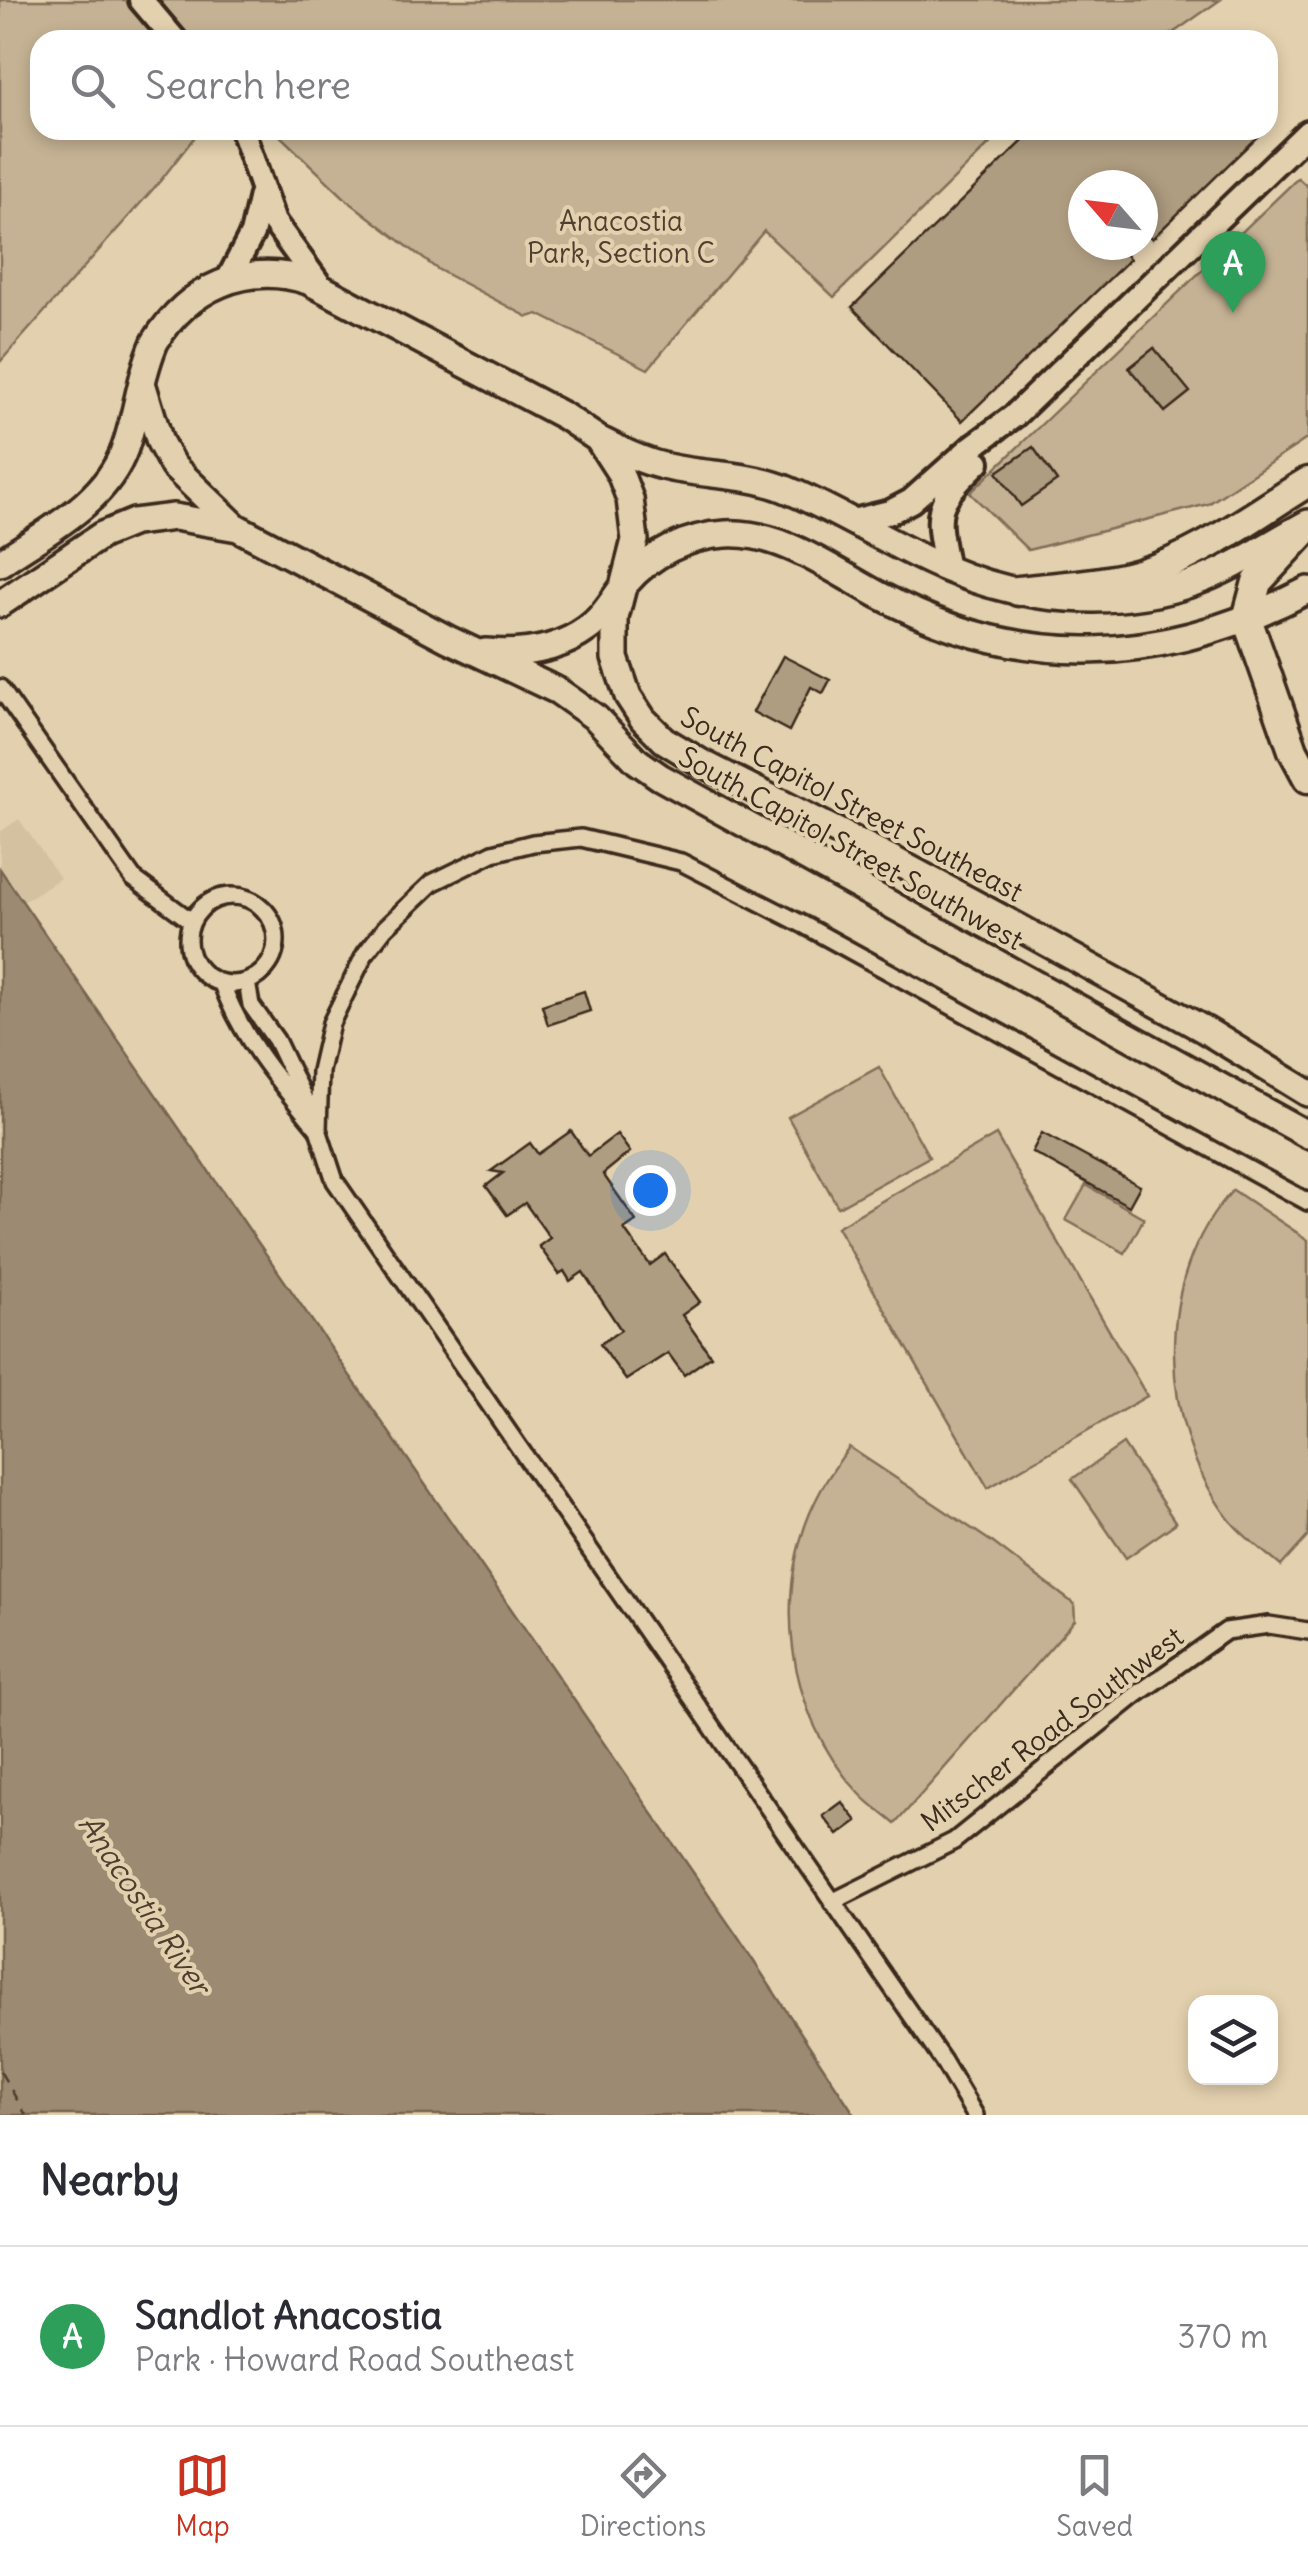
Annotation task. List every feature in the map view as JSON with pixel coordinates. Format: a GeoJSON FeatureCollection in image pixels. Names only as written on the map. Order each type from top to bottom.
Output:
{"type":"FeatureCollection","features":[{"type":"Feature","properties":{"kind":"highway"},"geometry":{"type":"LineString","coordinates":[[1018,591],[1150,570],[1208,543],[1308,482]]}},
{"type":"Feature","properties":{"kind":"highway"},"geometry":{"type":"LineString","coordinates":[[1308,525],[1258,582],[1247,619],[1293,750],[1308,778]]}},
{"type":"Feature","properties":{"kind":"main road","name":"South Capitol Street Southeast"},"geometry":{"type":"LineString","coordinates":[[0,563],[84,506],[102,489],[126,447],[148,358],[164,328],[186,305],[228,280],[255,274],[283,274],[321,286],[564,416],[598,439],[620,473],[634,512],[633,552],[613,634],[617,669],[643,719],[674,748],[1007,921],[1205,1030],[1308,1093]]}},
{"type":"Feature","properties":{"kind":"main road"},"geometry":{"type":"LineString","coordinates":[[142,384],[156,431],[173,466],[238,528]]}},
{"type":"Feature","properties":{"kind":"main road"},"geometry":{"type":"LineString","coordinates":[[598,439],[661,466],[770,484],[947,569],[1018,591],[1090,598],[1177,588],[1214,574],[1308,525]]}},
{"type":"Feature","properties":{"kind":"main road","name":"South Capitol Street Southwest"},"geometry":{"type":"LineString","coordinates":[[4,602],[102,535],[134,522],[174,517],[238,528],[572,700],[596,718],[638,761],[674,786],[1308,1135]]}},
{"type":"Feature","properties":{"kind":"main road"},"geometry":{"type":"LineString","coordinates":[[475,652],[534,651],[564,642],[596,622],[647,562],[682,543],[713,535],[740,534],[784,545],[924,618],[970,635],[1063,651],[1110,651],[1189,638],[1247,619],[1308,590]]}},
{"type":"Feature","properties":{"kind":"street"},"geometry":{"type":"LineString","coordinates":[[141,0],[166,30]]}},
{"type":"Feature","properties":{"kind":"street"},"geometry":{"type":"LineString","coordinates":[[852,521],[890,512],[911,501],[972,446],[1014,416],[1308,132]]}},
{"type":"Feature","properties":{"kind":"street"},"geometry":{"type":"LineString","coordinates":[[246,140],[280,232],[321,286]]}},
{"type":"Feature","properties":{"kind":"street"},"geometry":{"type":"LineString","coordinates":[[228,280],[252,234],[262,186]]}},
{"type":"Feature","properties":{"kind":"street"},"geometry":{"type":"LineString","coordinates":[[947,569],[938,519],[942,501],[1014,416]]}},
{"type":"Feature","properties":{"kind":"street"},"geometry":{"type":"LineString","coordinates":[[0,688],[133,878],[191,922]]}},
{"type":"Feature","properties":{"kind":"street"},"geometry":{"type":"LineString","coordinates":[[318,1129],[320,1071],[331,1023],[366,954],[385,928],[432,883],[492,853],[580,838],[681,862],[804,925],[1308,1202]]}},
{"type":"Feature","properties":{"kind":"street"},"geometry":{"type":"LineString","coordinates":[[235,895],[248,898],[269,915],[275,928],[274,954],[259,975],[248,982],[222,984],[208,978],[189,952],[191,922],[209,901],[235,895]]}},
{"type":"Feature","properties":{"kind":"street"},"geometry":{"type":"LineString","coordinates":[[248,982],[251,1005],[276,1040],[318,1129],[335,1181],[943,2061],[976,2115]]}},
{"type":"Feature","properties":{"kind":"street"},"geometry":{"type":"LineString","coordinates":[[222,984],[234,1017],[256,1054],[318,1129]]}},
{"type":"Feature","properties":{"kind":"street","name":"Mitscher Road Southwest"},"geometry":{"type":"LineString","coordinates":[[832,1902],[954,1841],[1136,1695],[1226,1630],[1268,1625],[1308,1632]]}},
{"type":"Feature","properties":{"kind":"shaded area"},"geometry":{"type":"Polygon","coordinates":[[[19,819],[60,878],[23,902],[76,994],[0,1035],[0,832],[19,819]]]}},
{"type":"Feature","properties":{"kind":"green space"},"geometry":{"type":"Polygon","coordinates":[[[0,0],[1220,0],[1177,30],[30,30],[30,140],[192,140],[0,362],[0,0]]]}},
{"type":"Feature","properties":{"kind":"green space","name":"Anacostia Park, Section C"},"geometry":{"type":"Polygon","coordinates":[[[284,140],[994,140],[834,297],[764,231],[648,369],[538,314],[528,317],[437,269],[348,201],[284,140]]]}},
{"type":"Feature","properties":{"kind":"green space"},"geometry":{"type":"Polygon","coordinates":[[[1298,178],[1308,187],[1308,438],[1208,504],[1028,550],[970,493],[1298,178]]]}},
{"type":"Feature","properties":{"kind":"green space"},"geometry":{"type":"Polygon","coordinates":[[[879,1067],[929,1157],[838,1207],[788,1117],[879,1067]]]}},
{"type":"Feature","properties":{"kind":"green space"},"geometry":{"type":"Polygon","coordinates":[[[996,1135],[1147,1396],[988,1488],[837,1227],[996,1135]]]}},
{"type":"Feature","properties":{"kind":"green space"},"geometry":{"type":"Polygon","coordinates":[[[1086,1185],[1144,1218],[1125,1253],[1066,1220],[1086,1185]]]}},
{"type":"Feature","properties":{"kind":"green space"},"geometry":{"type":"Polygon","coordinates":[[[1233,1190],[1308,1240],[1308,1536],[1281,1566],[1235,1526],[1206,1482],[1189,1442],[1178,1398],[1174,1353],[1177,1309],[1188,1266],[1206,1226],[1233,1190]]]}},
{"type":"Feature","properties":{"kind":"green space"},"geometry":{"type":"Polygon","coordinates":[[[1123,1444],[1176,1523],[1126,1558],[1072,1479],[1123,1444]]]}},
{"type":"Feature","properties":{"kind":"green space"},"geometry":{"type":"Polygon","coordinates":[[[849,1447],[992,1542],[1074,1604],[1075,1620],[895,1824],[864,1798],[835,1763],[815,1728],[801,1689],[793,1649],[794,1568],[804,1529],[823,1486],[849,1447]]]}},
{"type":"Feature","properties":{"kind":"water","name":"Anacostia River"},"geometry":{"type":"Polygon","coordinates":[[[0,869],[737,1936],[855,2115],[0,2115],[0,869]]]}},
{"type":"Feature","properties":{"kind":"building"},"geometry":{"type":"Polygon","coordinates":[[[1024,140],[1254,140],[1158,233],[1158,170],[1068,170],[1068,260],[1129,260],[962,421],[852,307],[1024,140]]]}},
{"type":"Feature","properties":{"kind":"building"},"geometry":{"type":"Polygon","coordinates":[[[1154,348],[1190,392],[1165,412],[1129,368],[1154,348]]]}},
{"type":"Feature","properties":{"kind":"building"},"geometry":{"type":"Polygon","coordinates":[[[1033,447],[1057,481],[1021,506],[997,472],[1033,447]]]}},
{"type":"Feature","properties":{"kind":"building"},"geometry":{"type":"Polygon","coordinates":[[[783,656],[830,680],[823,693],[811,687],[789,731],[753,712],[783,656]]]}},
{"type":"Feature","properties":{"kind":"building"},"geometry":{"type":"Polygon","coordinates":[[[584,991],[590,1011],[548,1025],[542,1005],[584,991]]]}},
{"type":"Feature","properties":{"kind":"building"},"geometry":{"type":"Polygon","coordinates":[[[571,1131],[588,1156],[617,1134],[630,1152],[603,1174],[636,1221],[624,1229],[650,1265],[665,1254],[700,1302],[682,1315],[711,1356],[684,1375],[668,1353],[626,1380],[600,1344],[621,1330],[583,1272],[570,1281],[564,1271],[559,1274],[539,1246],[550,1238],[525,1203],[507,1215],[486,1186],[503,1173],[491,1171],[530,1143],[538,1154],[571,1131]]]}},
{"type":"Feature","properties":{"kind":"building"},"geometry":{"type":"Polygon","coordinates":[[[1042,1133],[1140,1186],[1129,1206],[1032,1152],[1042,1133]]]}},
{"type":"Feature","properties":{"kind":"building"},"geometry":{"type":"Polygon","coordinates":[[[842,1802],[857,1821],[838,1835],[823,1816],[842,1802]]]}},
{"type":"Feature","properties":{"kind":"ferry route"},"geometry":{"type":"LineString","coordinates":[[0,2071],[26,2115]]}},
{"type":"Feature","properties":{"kind":"place","name":"Sandlot Anacostia"},"geometry":{"type":"Point","coordinates":[1233,313]}}]}
